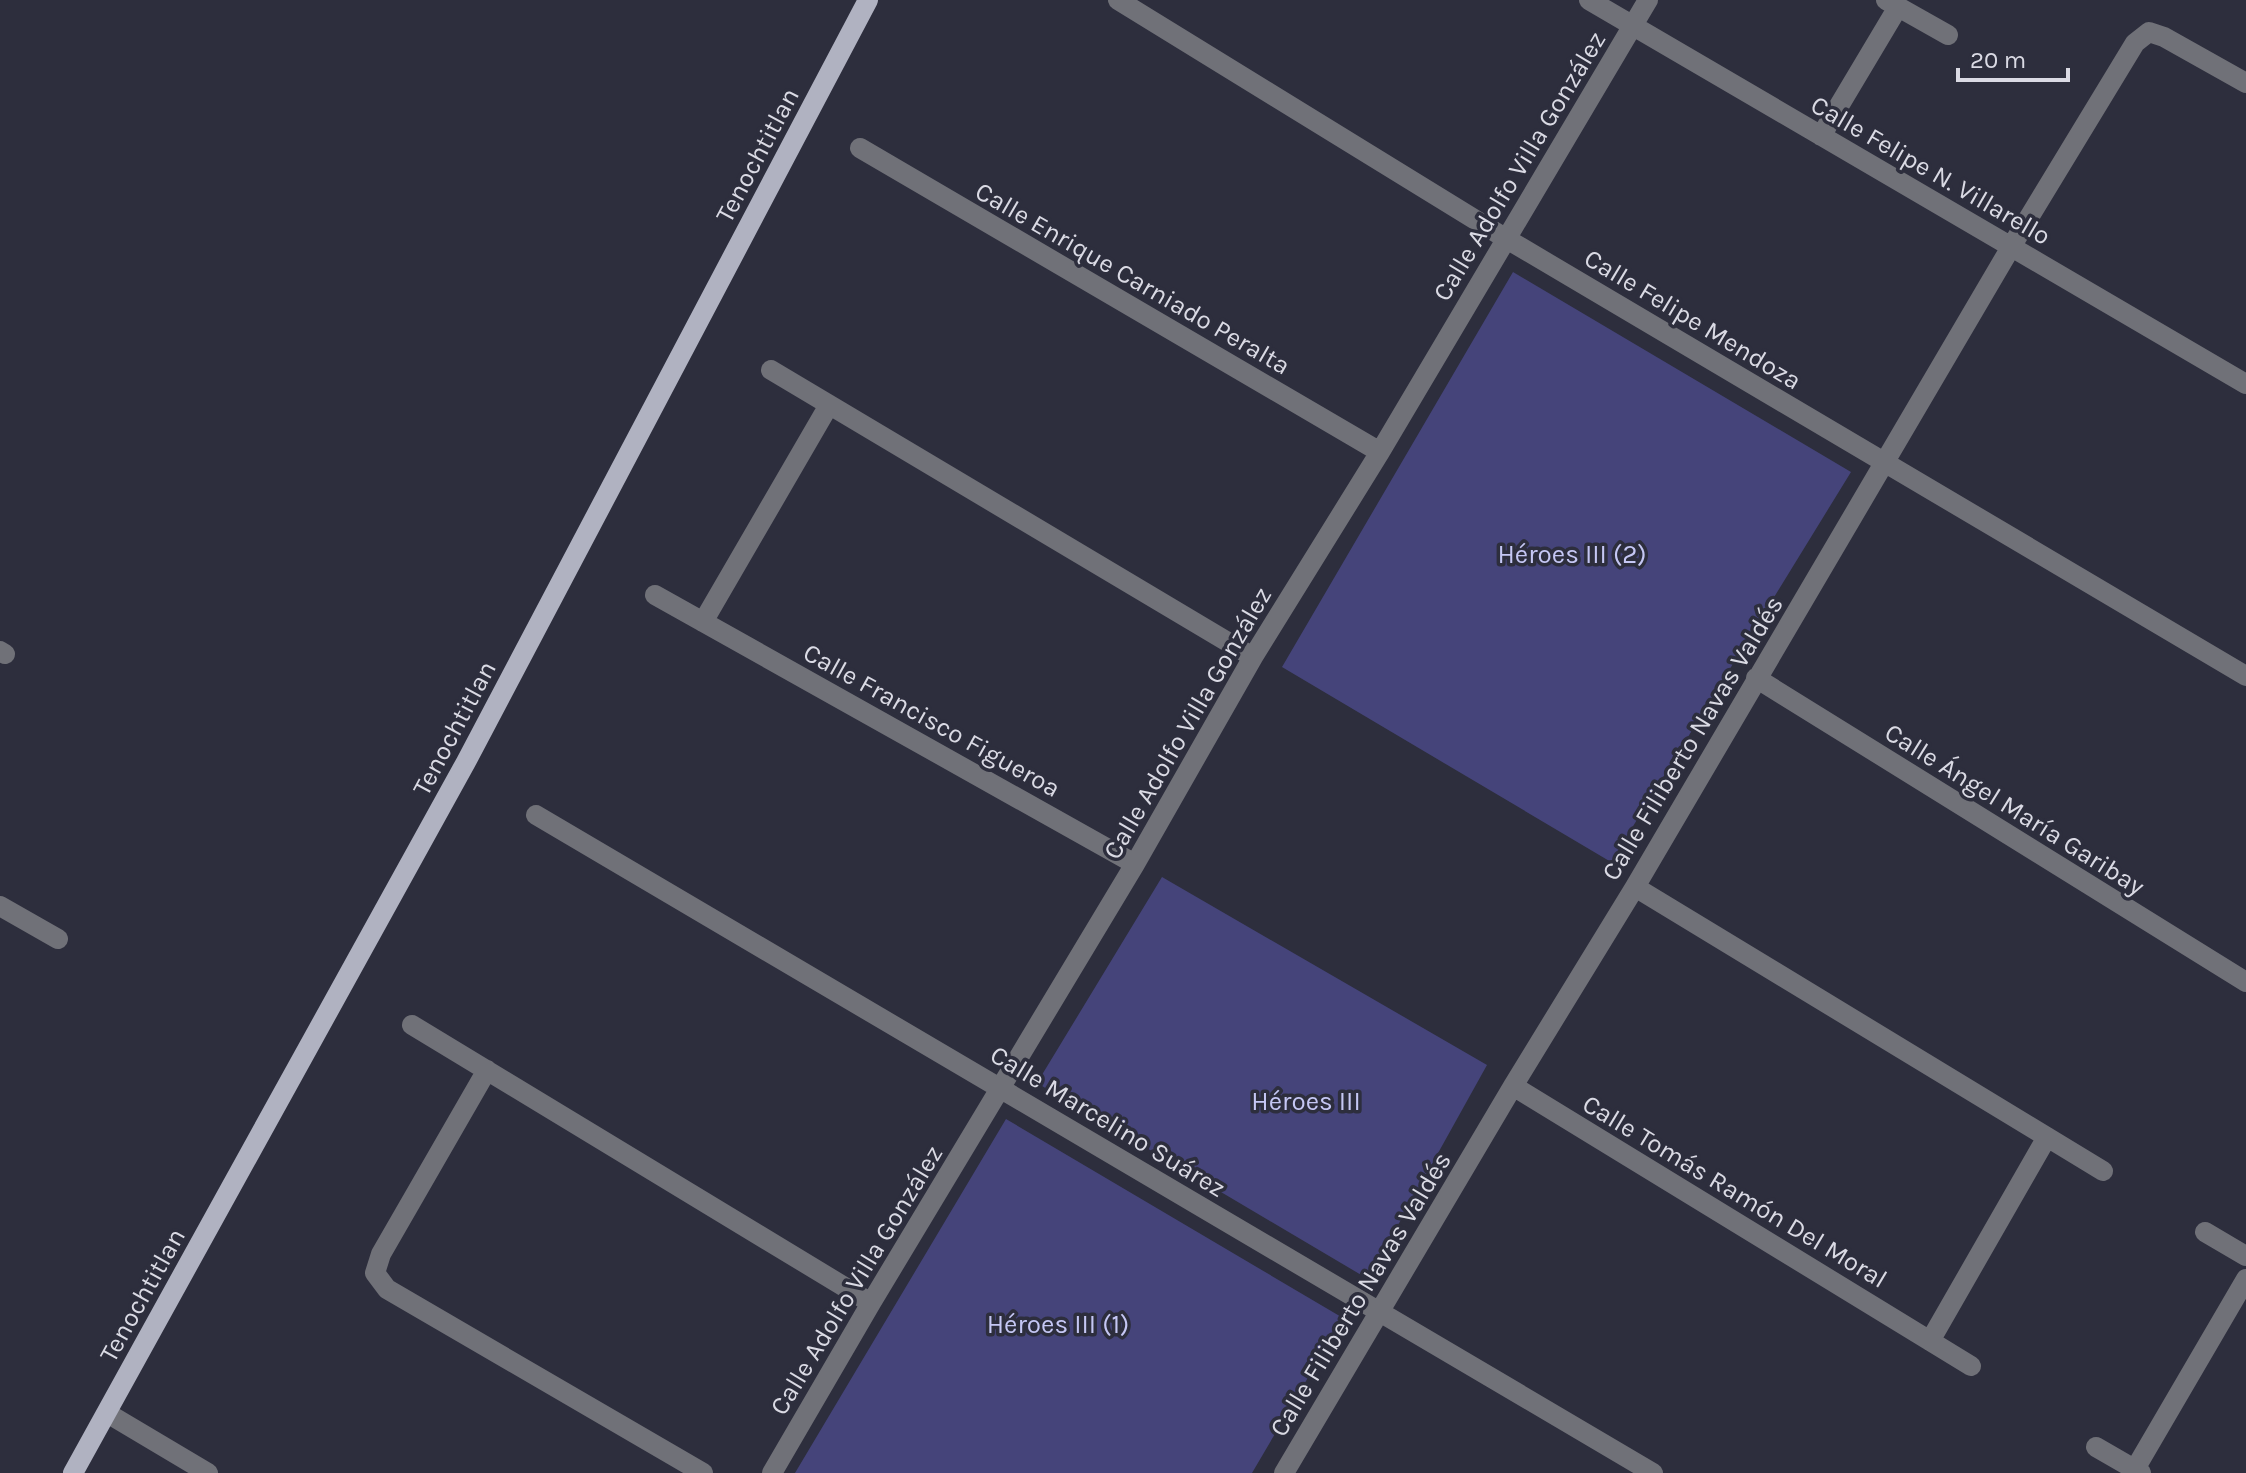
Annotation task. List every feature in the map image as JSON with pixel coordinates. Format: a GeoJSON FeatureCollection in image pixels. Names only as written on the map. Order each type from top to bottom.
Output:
{"type":"FeatureCollection","features":[{"type":"Feature","properties":{"kind":"main road","name":"Tenochtitlan"},"geometry":{"type":"LineString","coordinates":[[73,1473],[466,762],[868,0]]}},
{"type":"Feature","properties":{"kind":"street","name":"Calle Felipe Mendoza"},"geometry":{"type":"LineString","coordinates":[[1118,0],[1505,238],[2246,676]]}},
{"type":"Feature","properties":{"kind":"street","name":"Calle Felipe N. Villarello"},"geometry":{"type":"LineString","coordinates":[[1589,0],[2246,384]]}},
{"type":"Feature","properties":{"kind":"street","name":"Calle Adolfo Villa González"},"geometry":{"type":"LineString","coordinates":[[772,1473],[1135,864],[1253,657],[1380,452],[1648,0]]}},
{"type":"Feature","properties":{"kind":"street"},"geometry":{"type":"LineString","coordinates":[[1821,136],[1892,4],[1948,35]]}},
{"type":"Feature","properties":{"kind":"street","name":"Calle Filiberto Navas Valdés"},"geometry":{"type":"LineString","coordinates":[[1284,1473],[2135,43],[2149,32],[2164,37],[2246,83]]}},
{"type":"Feature","properties":{"kind":"street","name":"Calle Enrique Carniado Peralta"},"geometry":{"type":"LineString","coordinates":[[860,148],[1380,452]]}},
{"type":"Feature","properties":{"kind":"street"},"geometry":{"type":"LineString","coordinates":[[771,370],[1253,657]]}},
{"type":"Feature","properties":{"kind":"street"},"geometry":{"type":"LineString","coordinates":[[703,622],[829,405]]}},
{"type":"Feature","properties":{"kind":"street","name":"Calle Francisco Figueroa"},"geometry":{"type":"LineString","coordinates":[[655,595],[1135,864]]}},
{"type":"Feature","properties":{"kind":"street","name":"Calle Ángel María Garibay"},"geometry":{"type":"LineString","coordinates":[[1756,678],[2246,982]]}},
{"type":"Feature","properties":{"kind":"street","name":"Calle Marcelino Suárez"},"geometry":{"type":"LineString","coordinates":[[536,815],[1653,1473]]}},
{"type":"Feature","properties":{"kind":"street"},"geometry":{"type":"LineString","coordinates":[[1635,887],[2103,1171]]}},
{"type":"Feature","properties":{"kind":"street"},"geometry":{"type":"LineString","coordinates":[[0,906],[58,939]]}},
{"type":"Feature","properties":{"kind":"street"},"geometry":{"type":"LineString","coordinates":[[412,1025],[871,1303]]}},
{"type":"Feature","properties":{"kind":"street"},"geometry":{"type":"LineString","coordinates":[[487,1070],[381,1254],[375,1273],[387,1289],[703,1473]]}},
{"type":"Feature","properties":{"kind":"street","name":"Calle Tomás Ramón Del Moral"},"geometry":{"type":"LineString","coordinates":[[1513,1086],[1971,1366]]}},
{"type":"Feature","properties":{"kind":"street"},"geometry":{"type":"LineString","coordinates":[[1930,1341],[2047,1137]]}},
{"type":"Feature","properties":{"kind":"street"},"geometry":{"type":"LineString","coordinates":[[2205,1232],[2246,1256]]}},
{"type":"Feature","properties":{"kind":"street"},"geometry":{"type":"LineString","coordinates":[[2096,1447],[2138,1471],[2246,1279]]}},
{"type":"Feature","properties":{"kind":"street"},"geometry":{"type":"LineString","coordinates":[[107,1413],[208,1473]]}},
{"type":"Feature","properties":{"kind":"green space","name":"Héroes III (2)"},"geometry":{"type":"Polygon","coordinates":[[[1513,272],[1851,472],[1611,862],[1282,667],[1513,272]]]}},
{"type":"Feature","properties":{"kind":"green space","name":"Héroes III"},"geometry":{"type":"Polygon","coordinates":[[[1162,877],[1487,1065],[1368,1279],[1037,1083],[1162,877]]]}},
{"type":"Feature","properties":{"kind":"green space","name":"Héroes III (1)"},"geometry":{"type":"Polygon","coordinates":[[[1006,1119],[1343,1318],[1252,1473],[795,1473],[1006,1119]]]}}]}
